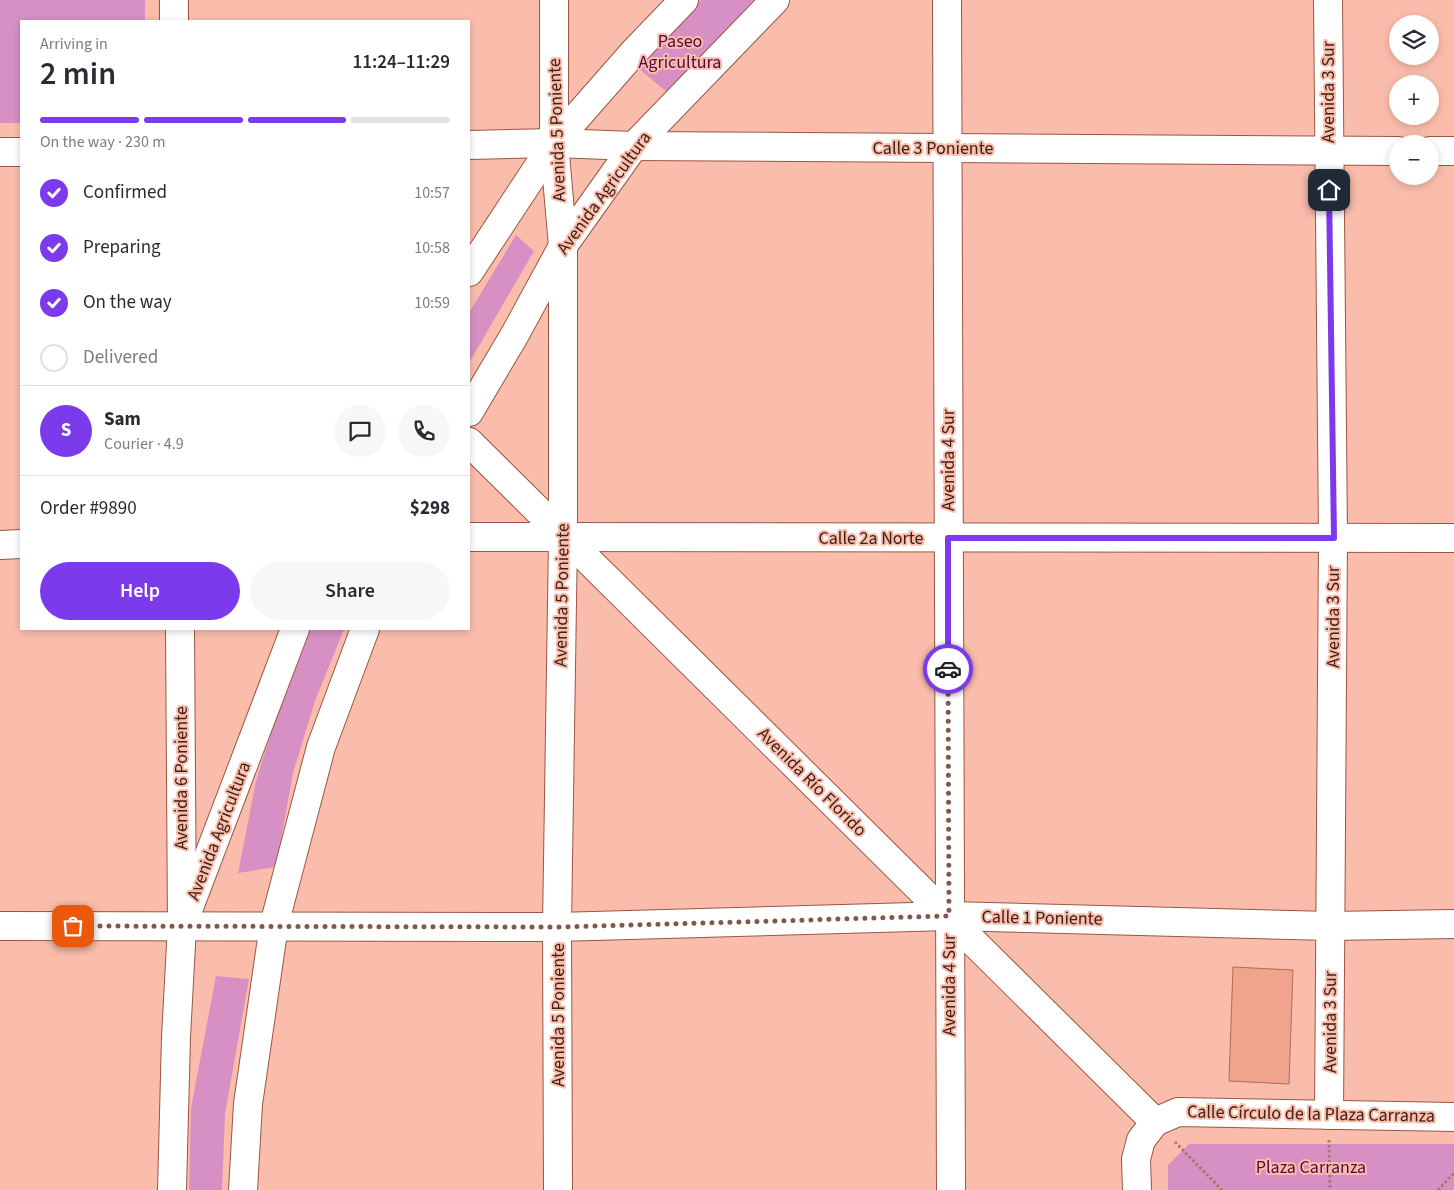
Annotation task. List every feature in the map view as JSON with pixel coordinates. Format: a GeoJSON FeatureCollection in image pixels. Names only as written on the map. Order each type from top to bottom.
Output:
{"type":"FeatureCollection","features":[{"type":"Feature","properties":{"kind":"street"},"geometry":{"type":"LineString","coordinates":[[174,0],[174,20]]}},
{"type":"Feature","properties":{"kind":"street","name":"Avenida 5 Poniente"},"geometry":{"type":"LineString","coordinates":[[554,0],[554,143],[563,246],[563,537],[557,927],[558,1190]]}},
{"type":"Feature","properties":{"kind":"street"},"geometry":{"type":"LineString","coordinates":[[470,270],[554,143],[634,52],[684,0]]}},
{"type":"Feature","properties":{"kind":"street","name":"Avenida Agricultura"},"geometry":{"type":"LineString","coordinates":[[470,410],[514,336],[563,246],[634,146],[775,0]]}},
{"type":"Feature","properties":{"kind":"street","name":"Avenida 4 Sur"},"geometry":{"type":"LineString","coordinates":[[947,0],[951,1190]]}},
{"type":"Feature","properties":{"kind":"street","name":"Avenida 3 Sur"},"geometry":{"type":"LineString","coordinates":[[1328,0],[1328,152],[1334,538],[1329,1114]]}},
{"type":"Feature","properties":{"kind":"street","name":"Calle 3 Poniente"},"geometry":{"type":"LineString","coordinates":[[470,145],[554,143],[634,146],[1389,151]]}},
{"type":"Feature","properties":{"kind":"street"},"geometry":{"type":"LineString","coordinates":[[1439,151],[1454,151]]}},
{"type":"Feature","properties":{"kind":"street"},"geometry":{"type":"LineString","coordinates":[[0,152],[20,152]]}},
{"type":"Feature","properties":{"kind":"street","name":"Avenida Río Florido"},"geometry":{"type":"LineString","coordinates":[[470,443],[1155,1122]]}},
{"type":"Feature","properties":{"kind":"street","name":"Calle 2a Norte"},"geometry":{"type":"LineString","coordinates":[[470,537],[1454,538]]}},
{"type":"Feature","properties":{"kind":"street"},"geometry":{"type":"LineString","coordinates":[[0,545],[20,544]]}},
{"type":"Feature","properties":{"kind":"street","name":"Avenida 6 Poniente"},"geometry":{"type":"LineString","coordinates":[[180,630],[182,926]]}},
{"type":"Feature","properties":{"kind":"street","name":"Avenida Agricultura"},"geometry":{"type":"LineString","coordinates":[[172,1190],[176,1037],[182,926],[295,630]]}},
{"type":"Feature","properties":{"kind":"street"},"geometry":{"type":"LineString","coordinates":[[243,1190],[248,1104],[274,925],[321,747],[365,630]]}},
{"type":"Feature","properties":{"kind":"street","name":"Calle 1 Poniente"},"geometry":{"type":"LineString","coordinates":[[0,926],[557,927],[949,916],[1330,926],[1454,924]]}},
{"type":"Feature","properties":{"kind":"street","name":"Calle Círculo de la Plaza Carranza"},"geometry":{"type":"LineString","coordinates":[[1155,1122],[1178,1112],[1454,1117]]}},
{"type":"Feature","properties":{"kind":"street"},"geometry":{"type":"LineString","coordinates":[[1137,1190],[1136,1159],[1141,1140],[1155,1122]]}},
{"type":"Feature","properties":{"kind":"path"},"geometry":{"type":"LineString","coordinates":[[1329,1114],[1330,1190]]}},
{"type":"Feature","properties":{"kind":"path"},"geometry":{"type":"LineString","coordinates":[[1155,1122],[1222,1190]]}},
{"type":"Feature","properties":{"kind":"path"},"geometry":{"type":"LineString","coordinates":[[1438,1190],[1454,1173]]}},
{"type":"Feature","properties":{"kind":"green space"},"geometry":{"type":"Polygon","coordinates":[[[0,0],[145,0],[145,20],[20,20],[20,123],[0,123],[0,0]]]}},
{"type":"Feature","properties":{"kind":"green space","name":"Paseo Agricultura"},"geometry":{"type":"Polygon","coordinates":[[[701,0],[754,0],[668,93],[637,67],[701,0]]]}},
{"type":"Feature","properties":{"kind":"green space"},"geometry":{"type":"Polygon","coordinates":[[[516,235],[534,251],[470,361],[470,311],[516,235]]]}},
{"type":"Feature","properties":{"kind":"green space"},"geometry":{"type":"Polygon","coordinates":[[[311,630],[344,630],[315,701],[293,773],[276,867],[238,873],[256,781],[288,678],[311,630]]]}},
{"type":"Feature","properties":{"kind":"green space"},"geometry":{"type":"Polygon","coordinates":[[[216,976],[249,979],[225,1114],[222,1190],[189,1190],[191,1108],[216,976]]]}},
{"type":"Feature","properties":{"kind":"green space","name":"Plaza Carranza"},"geometry":{"type":"Polygon","coordinates":[[[1189,1144],[1454,1144],[1454,1190],[1168,1190],[1168,1165],[1189,1144]]]}},
{"type":"Feature","properties":{"kind":"building"},"geometry":{"type":"Polygon","coordinates":[[[1233,967],[1293,970],[1289,1084],[1229,1081],[1233,967]]]}},
{"type":"Feature","properties":{"kind":"way so far"},"geometry":{"type":"LineString","coordinates":[[73,926],[557,927],[949,916],[948,669]]}},
{"type":"Feature","properties":{"kind":"route"},"geometry":{"type":"LineString","coordinates":[[948,669],[948,538],[1334,538],[1329,190]]}}]}
